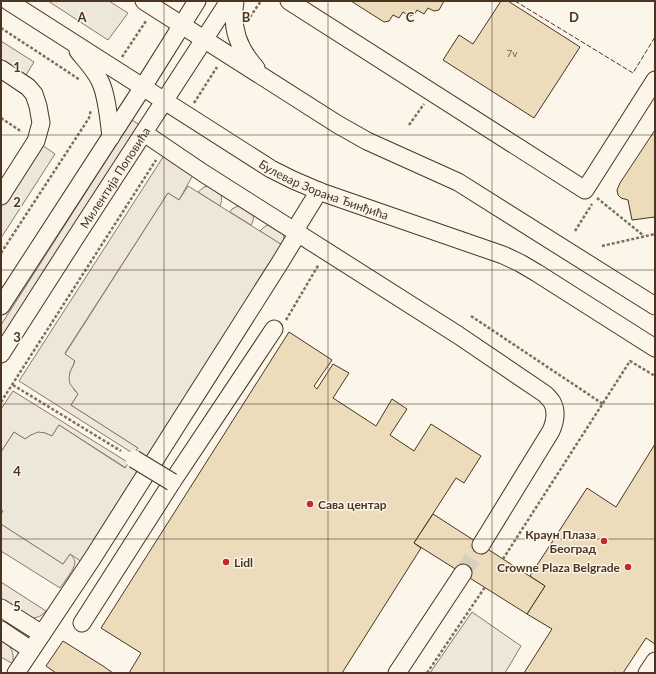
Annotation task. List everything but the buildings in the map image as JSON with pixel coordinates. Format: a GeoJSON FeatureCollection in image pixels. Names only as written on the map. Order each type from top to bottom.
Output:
{"type":"FeatureCollection","features":[{"type":"Feature","properties":{"kind":"street","name":"Булевар Зорана Ђинђића"},"geometry":{"type":"LineString","coordinates":[[8,1],[271,169],[323,192],[503,255],[537,273],[655,348]]}},
{"type":"Feature","properties":{"kind":"street"},"geometry":{"type":"LineString","coordinates":[[1,306],[197,1]]}},
{"type":"Feature","properties":{"kind":"street","name":"Милентија Поповића"},"geometry":{"type":"LineString","coordinates":[[1,354],[230,1]]}},
{"type":"Feature","properties":{"kind":"street"},"geometry":{"type":"LineString","coordinates":[[235,1],[233,13],[234,26],[243,52],[251,63],[273,83]]}},
{"type":"Feature","properties":{"kind":"street"},"geometry":{"type":"LineString","coordinates":[[289,1],[591,194],[655,82]]}},
{"type":"Feature","properties":{"kind":"street"},"geometry":{"type":"LineString","coordinates":[[150,5],[353,133],[458,182],[655,306]]}},
{"type":"Feature","properties":{"kind":"street"},"geometry":{"type":"LineString","coordinates":[[70,41],[96,74],[102,85],[111,137]]}},
{"type":"Feature","properties":{"kind":"street"},"geometry":{"type":"LineString","coordinates":[[1,70],[28,87],[34,94],[41,123],[36,141],[1,196]]}},
{"type":"Feature","properties":{"kind":"street"},"geometry":{"type":"LineString","coordinates":[[144,133],[203,173],[458,335],[545,394],[552,402],[556,413],[551,431],[481,545]]}},
{"type":"Feature","properties":{"kind":"street"},"geometry":{"type":"LineString","coordinates":[[16,673],[92,559],[281,261],[298,233],[298,225],[323,192]]}},
{"type":"Feature","properties":{"kind":"street"},"geometry":{"type":"LineString","coordinates":[[82,623],[172,482],[278,327]]}},
{"type":"Feature","properties":{"kind":"street"},"geometry":{"type":"LineString","coordinates":[[130,457],[172,482]]}},
{"type":"Feature","properties":{"kind":"street"},"geometry":{"type":"LineString","coordinates":[[397,673],[463,573]]}},
{"type":"Feature","properties":{"kind":"street"},"geometry":{"type":"LineString","coordinates":[[1,608],[42,634]]}},
{"type":"Feature","properties":{"kind":"street"},"geometry":{"type":"LineString","coordinates":[[1,630],[31,650]]}},
{"type":"Feature","properties":{"kind":"street"},"geometry":{"type":"LineString","coordinates":[[647,673],[655,661]]}},
{"type":"Feature","properties":{"kind":"path"},"geometry":{"type":"LineString","coordinates":[[114,68],[150,5]]}},
{"type":"Feature","properties":{"kind":"path"},"geometry":{"type":"LineString","coordinates":[[1,28],[83,82]]}},
{"type":"Feature","properties":{"kind":"path"},"geometry":{"type":"LineString","coordinates":[[186,115],[226,53]]}},
{"type":"Feature","properties":{"kind":"path"},"geometry":{"type":"LineString","coordinates":[[1,253],[89,118],[93,98],[102,85]]}},
{"type":"Feature","properties":{"kind":"path"},"geometry":{"type":"LineString","coordinates":[[410,126],[432,92]]}},
{"type":"Feature","properties":{"kind":"path"},"geometry":{"type":"LineString","coordinates":[[1,118],[36,141]]}},
{"type":"Feature","properties":{"kind":"path"},"geometry":{"type":"LineString","coordinates":[[1,402],[165,147]]}},
{"type":"Feature","properties":{"kind":"path"},"geometry":{"type":"LineString","coordinates":[[575,231],[591,194],[644,236]]}},
{"type":"Feature","properties":{"kind":"path"},"geometry":{"type":"LineString","coordinates":[[602,246],[655,234]]}},
{"type":"Feature","properties":{"kind":"path"},"geometry":{"type":"LineString","coordinates":[[278,327],[326,251]]}},
{"type":"Feature","properties":{"kind":"path"},"geometry":{"type":"LineString","coordinates":[[471,316],[602,404]]}},
{"type":"Feature","properties":{"kind":"path"},"geometry":{"type":"LineString","coordinates":[[503,559],[630,361],[655,376]]}},
{"type":"Feature","properties":{"kind":"path"},"geometry":{"type":"LineString","coordinates":[[13,385],[130,457]]}},
{"type":"Feature","properties":{"kind":"path"},"geometry":{"type":"LineString","coordinates":[[426,673],[485,587]]}},
{"type":"Feature","properties":{"kind":"shaded area"},"geometry":{"type":"Polygon","coordinates":[[[48,1],[109,1],[128,13],[108,40],[48,1]]]}},
{"type":"Feature","properties":{"kind":"shaded area"},"geometry":{"type":"Polygon","coordinates":[[[1,41],[34,62],[26,75],[1,59],[1,41]]]}},
{"type":"Feature","properties":{"kind":"shaded area"},"geometry":{"type":"Polygon","coordinates":[[[132,120],[140,125],[1,342],[1,325],[132,120]]]}},
{"type":"Feature","properties":{"kind":"shaded area"},"geometry":{"type":"Polygon","coordinates":[[[36,141],[55,154],[1,238],[1,196],[36,141]]]}},
{"type":"Feature","properties":{"kind":"shaded area"},"geometry":{"type":"Polygon","coordinates":[[[165,154],[193,175],[179,200],[168,193],[65,353],[75,360],[70,372],[74,390],[78,394],[71,405],[138,448],[134,454],[19,381],[165,154]]]}},
{"type":"Feature","properties":{"kind":"shaded area"},"geometry":{"type":"Polygon","coordinates":[[[188,186],[295,253],[94,570],[70,554],[63,564],[1,524],[1,514],[3,511],[1,509],[1,452],[14,432],[25,439],[38,432],[52,436],[59,425],[125,468],[138,448],[71,405],[78,394],[70,384],[69,378],[75,361],[65,354],[168,193],[179,200],[188,186]]]}},
{"type":"Feature","properties":{"kind":"shaded area"},"geometry":{"type":"Polygon","coordinates":[[[208,186],[220,192],[222,199],[220,206],[198,192],[204,187],[208,186]]]}},
{"type":"Feature","properties":{"kind":"shaded area"},"geometry":{"type":"Polygon","coordinates":[[[240,205],[252,211],[253,222],[251,225],[230,212],[232,209],[240,205]]]}},
{"type":"Feature","properties":{"kind":"shaded area"},"geometry":{"type":"Polygon","coordinates":[[[267,225],[278,228],[282,232],[284,237],[282,245],[260,231],[267,225]]]}},
{"type":"Feature","properties":{"kind":"shaded area"},"geometry":{"type":"Polygon","coordinates":[[[13,391],[129,463],[126,468],[59,425],[52,436],[45,433],[31,435],[25,439],[14,432],[1,452],[1,409],[13,391]]]}},
{"type":"Feature","properties":{"kind":"shaded area"},"geometry":{"type":"Polygon","coordinates":[[[1,524],[63,564],[70,554],[72,556],[75,561],[75,565],[60,588],[1,551],[1,524]]]}},
{"type":"Feature","properties":{"kind":"shaded area"},"geometry":{"type":"Polygon","coordinates":[[[1,582],[46,611],[35,618],[31,618],[1,601],[1,582]]]}},
{"type":"Feature","properties":{"kind":"shaded area"},"geometry":{"type":"Polygon","coordinates":[[[472,612],[521,646],[505,673],[430,673],[472,612]]]}},
{"type":"Feature","properties":{"kind":"shaded area"},"geometry":{"type":"Polygon","coordinates":[[[1,639],[8,644],[12,650],[13,664],[1,657],[1,639]]]}},
{"type":"Feature","properties":{"kind":"tunnel"},"geometry":{"type":"LineString","coordinates":[[463,573],[481,545]]}},
{"type":"Feature","properties":{"kind":"fence"},"geometry":{"type":"LineString","coordinates":[[515,1],[633,73],[655,37]]}},
{"type":"Feature","properties":{"kind":"place","name":"Сава центар"},"geometry":{"type":"Point","coordinates":[310,504]}},
{"type":"Feature","properties":{"kind":"place","name":"Краун Плаза Београд"},"geometry":{"type":"Point","coordinates":[604,541]}},
{"type":"Feature","properties":{"kind":"place","name":"Lidl"},"geometry":{"type":"Point","coordinates":[226,562]}},
{"type":"Feature","properties":{"kind":"place","name":"Crowne Plaza Belgrade"},"geometry":{"type":"Point","coordinates":[628,567]}}]}
